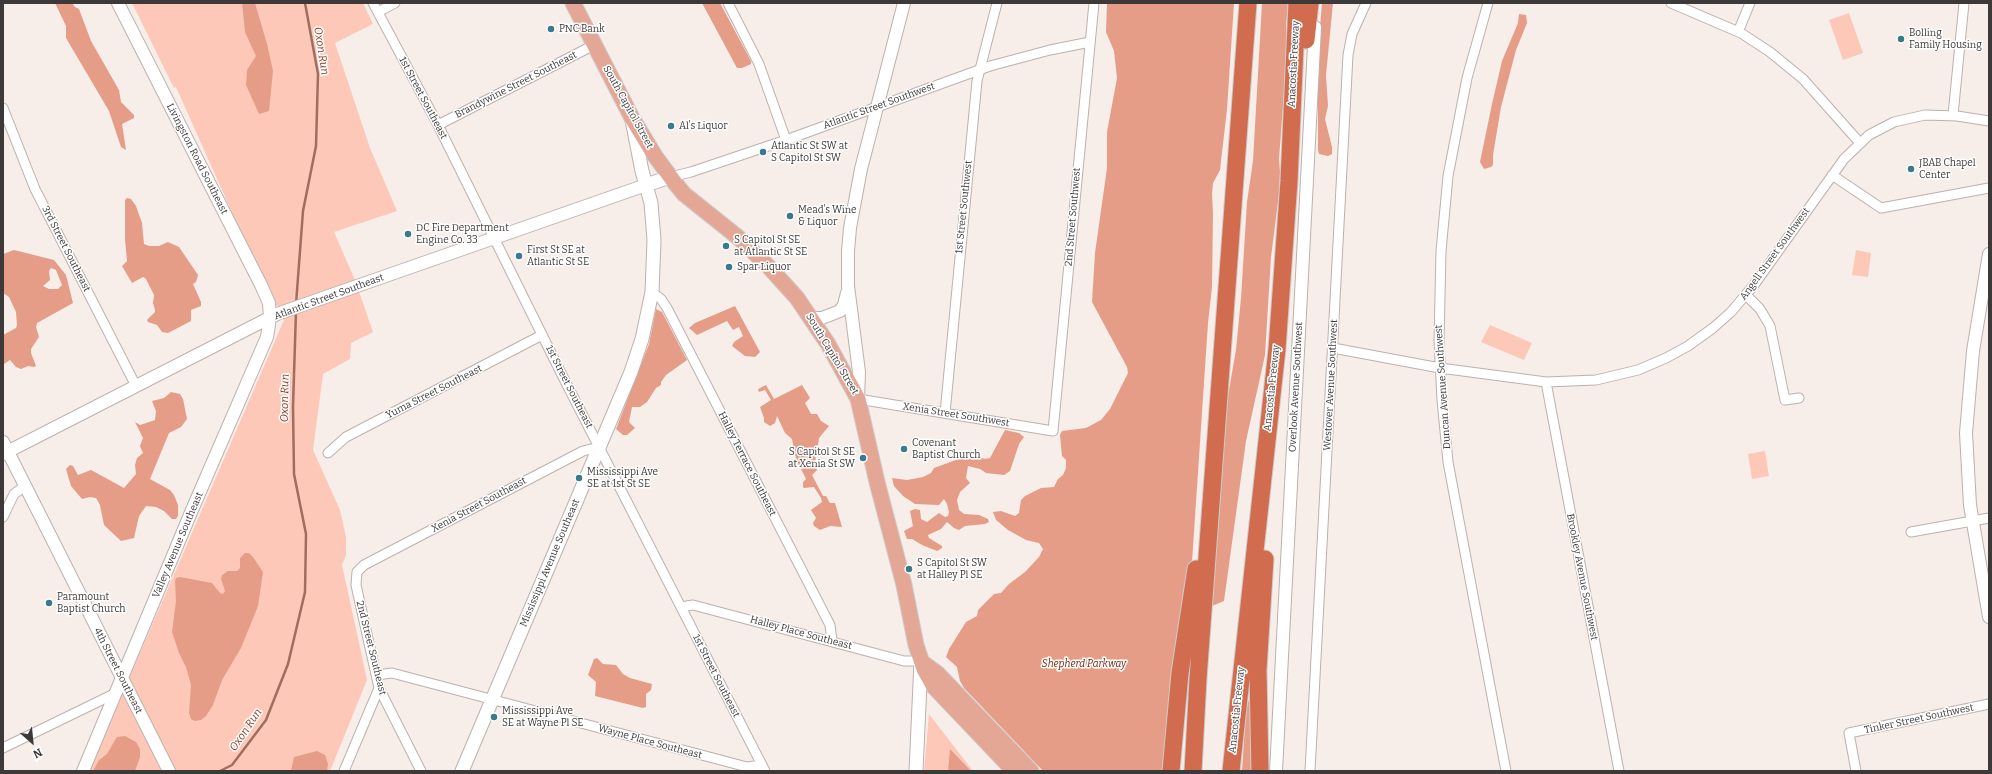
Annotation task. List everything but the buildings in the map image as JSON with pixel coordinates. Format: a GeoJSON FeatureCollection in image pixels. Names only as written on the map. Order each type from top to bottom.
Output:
{"type":"FeatureCollection","features":[{"type":"Feature","properties":{"kind":"highway"},"geometry":{"type":"LineString","coordinates":[[1193,771],[1248,3]]}},
{"type":"Feature","properties":{"kind":"highway","name":"Anacostia Freeway"},"geometry":{"type":"LineString","coordinates":[[1231,771],[1278,327],[1289,181],[1297,3]]}},
{"type":"Feature","properties":{"kind":"highway"},"geometry":{"type":"LineString","coordinates":[[1289,181],[1298,132],[1310,3]]}},
{"type":"Feature","properties":{"kind":"highway"},"geometry":{"type":"LineString","coordinates":[[1171,771],[1180,673],[1200,541],[1206,479],[1217,428]]}},
{"type":"Feature","properties":{"kind":"highway"},"geometry":{"type":"LineString","coordinates":[[1260,771],[1258,670],[1269,490],[1266,446]]}},
{"type":"Feature","properties":{"kind":"main road","name":"South Capitol Street"},"geometry":{"type":"LineString","coordinates":[[573,3],[632,118],[670,177],[684,194],[739,238],[791,291],[812,318],[858,399],[877,482],[904,585],[916,645],[921,661],[934,687],[968,723]]}},
{"type":"Feature","properties":{"kind":"main road","name":"Mississippi Avenue Southeast"},"geometry":{"type":"LineString","coordinates":[[462,771],[636,358],[646,324],[652,292],[654,240],[651,203],[632,118]]}},
{"type":"Feature","properties":{"kind":"main road","name":"Atlantic Street Southeast"},"geometry":{"type":"LineString","coordinates":[[646,185],[670,177]]}},
{"type":"Feature","properties":{"kind":"main road"},"geometry":{"type":"LineString","coordinates":[[916,771],[921,661]]}},
{"type":"Feature","properties":{"kind":"main road"},"geometry":{"type":"LineString","coordinates":[[921,661],[937,673],[1031,771]]}},
{"type":"Feature","properties":{"kind":"main road"},"geometry":{"type":"LineString","coordinates":[[968,723],[1002,771]]}},
{"type":"Feature","properties":{"kind":"main road"},"geometry":{"type":"LineString","coordinates":[[968,723],[1014,771]]}},
{"type":"Feature","properties":{"kind":"street","name":"Livingston Road Southeast"},"geometry":{"type":"LineString","coordinates":[[118,3],[261,285],[275,316]]}},
{"type":"Feature","properties":{"kind":"street","name":"1st Street Southeast"},"geometry":{"type":"LineString","coordinates":[[373,3],[438,125],[542,335],[764,768]]}},
{"type":"Feature","properties":{"kind":"street"},"geometry":{"type":"LineString","coordinates":[[378,12],[395,3]]}},
{"type":"Feature","properties":{"kind":"street"},"geometry":{"type":"LineString","coordinates":[[728,3],[759,64],[786,140]]}},
{"type":"Feature","properties":{"kind":"street"},"geometry":{"type":"LineString","coordinates":[[858,399],[859,372],[848,286],[848,251],[853,208],[861,169],[879,106],[904,3]]}},
{"type":"Feature","properties":{"kind":"street","name":"1st Street Southwest"},"geometry":{"type":"LineString","coordinates":[[945,413],[976,85],[997,3]]}},
{"type":"Feature","properties":{"kind":"street","name":"2nd Street Southwest"},"geometry":{"type":"LineString","coordinates":[[1053,431],[1094,3]]}},
{"type":"Feature","properties":{"kind":"street","name":"Overlook Avenue Southwest"},"geometry":{"type":"LineString","coordinates":[[1276,771],[1312,71],[1317,3]]}},
{"type":"Feature","properties":{"kind":"street","name":"Westover Avenue Southwest"},"geometry":{"type":"LineString","coordinates":[[1310,771],[1348,55],[1352,34],[1366,3]]}},
{"type":"Feature","properties":{"kind":"street","name":"Duncan Avenue Southwest"},"geometry":{"type":"LineString","coordinates":[[1488,3],[1467,78],[1453,143],[1439,272],[1438,328],[1443,413],[1448,462],[1506,771]]}},
{"type":"Feature","properties":{"kind":"street"},"geometry":{"type":"LineString","coordinates":[[1671,3],[1738,32],[1770,52],[1803,79],[1860,143]]}},
{"type":"Feature","properties":{"kind":"street"},"geometry":{"type":"LineString","coordinates":[[1738,32],[1750,3]]}},
{"type":"Feature","properties":{"kind":"street"},"geometry":{"type":"LineString","coordinates":[[1953,115],[1964,3]]}},
{"type":"Feature","properties":{"kind":"street","name":"Atlantic Street Southwest"},"geometry":{"type":"LineString","coordinates":[[670,177],[691,172],[786,140],[980,69],[1050,50],[1090,42]]}},
{"type":"Feature","properties":{"kind":"street","name":"Brandywine Street Southeast"},"geometry":{"type":"LineString","coordinates":[[438,125],[594,45]]}},
{"type":"Feature","properties":{"kind":"street","name":"3rd Street Southeast"},"geometry":{"type":"LineString","coordinates":[[3,108],[19,152],[42,202],[136,386]]}},
{"type":"Feature","properties":{"kind":"street","name":"Angell Street Southwest"},"geometry":{"type":"LineString","coordinates":[[1333,348],[1440,368],[1546,382],[1596,380],[1650,366],[1682,350],[1703,336],[1727,316],[1746,295],[1844,159],[1860,143],[1881,128],[1902,120],[1925,115],[1953,115],[1989,121]]}},
{"type":"Feature","properties":{"kind":"street"},"geometry":{"type":"LineString","coordinates":[[1832,175],[1881,208],[1989,188]]}},
{"type":"Feature","properties":{"kind":"street","name":"Atlantic Street Southeast"},"geometry":{"type":"LineString","coordinates":[[5,449],[136,386],[275,316],[494,240],[646,185]]}},
{"type":"Feature","properties":{"kind":"street"},"geometry":{"type":"LineString","coordinates":[[1989,254],[1984,311],[1969,383],[1966,433],[1967,473],[1972,521],[1989,617]]}},
{"type":"Feature","properties":{"kind":"street"},"geometry":{"type":"LineString","coordinates":[[812,318],[822,318],[840,311],[844,305],[848,286]]}},
{"type":"Feature","properties":{"kind":"street","name":"Halley Terrace Southeast"},"geometry":{"type":"LineString","coordinates":[[652,292],[661,299],[667,308],[830,625],[832,641]]}},
{"type":"Feature","properties":{"kind":"street"},"geometry":{"type":"LineString","coordinates":[[1746,295],[1760,309],[1770,326],[1784,400],[1799,398]]}},
{"type":"Feature","properties":{"kind":"street","name":"Valley Avenue Southeast"},"geometry":{"type":"LineString","coordinates":[[84,771],[192,510],[275,316]]}},
{"type":"Feature","properties":{"kind":"street","name":"Yuma Street Southeast"},"geometry":{"type":"LineString","coordinates":[[328,453],[346,437],[542,335]]}},
{"type":"Feature","properties":{"kind":"street","name":"Brookley Avenue Southwest"},"geometry":{"type":"LineString","coordinates":[[1546,382],[1619,771]]}},
{"type":"Feature","properties":{"kind":"street","name":"Xenia Street Southwest"},"geometry":{"type":"LineString","coordinates":[[858,399],[1053,431]]}},
{"type":"Feature","properties":{"kind":"street","name":"Xenia Street Southeast"},"geometry":{"type":"LineString","coordinates":[[361,567],[584,451],[599,447]]}},
{"type":"Feature","properties":{"kind":"street","name":"4th Street Southeast"},"geometry":{"type":"LineString","coordinates":[[5,449],[169,771]]}},
{"type":"Feature","properties":{"kind":"street"},"geometry":{"type":"LineString","coordinates":[[3,517],[14,494],[24,486]]}},
{"type":"Feature","properties":{"kind":"street"},"geometry":{"type":"LineString","coordinates":[[1911,532],[1989,518]]}},
{"type":"Feature","properties":{"kind":"street","name":"2nd Street Southeast"},"geometry":{"type":"LineString","coordinates":[[361,567],[356,574],[355,582],[379,688],[421,771]]}},
{"type":"Feature","properties":{"kind":"street","name":"Halley Place Southeast"},"geometry":{"type":"LineString","coordinates":[[681,607],[693,605],[904,661],[921,661]]}},
{"type":"Feature","properties":{"kind":"street","name":"Wayne Place Southeast"},"geometry":{"type":"LineString","coordinates":[[376,675],[392,673],[747,767],[764,768]]}},
{"type":"Feature","properties":{"kind":"street"},"geometry":{"type":"LineString","coordinates":[[344,771],[379,688]]}},
{"type":"Feature","properties":{"kind":"street"},"geometry":{"type":"LineString","coordinates":[[3,748],[116,693]]}},
{"type":"Feature","properties":{"kind":"street","name":"Tinker Street Southwest"},"geometry":{"type":"LineString","coordinates":[[1856,771],[1849,733],[1989,704]]}},
{"type":"Feature","properties":{"kind":"shaded area"},"geometry":{"type":"Polygon","coordinates":[[[132,3],[363,3],[373,24],[335,43],[370,148],[397,211],[334,232],[355,280],[373,332],[351,343],[350,359],[323,374],[313,450],[340,510],[346,537],[346,555],[342,565],[367,680],[330,771],[89,771],[284,320],[247,246],[176,87],[174,88],[132,3]]]}},
{"type":"Feature","properties":{"kind":"shaded area"},"geometry":{"type":"Polygon","coordinates":[[[1849,13],[1863,53],[1843,60],[1829,20],[1849,13]]]}},
{"type":"Feature","properties":{"kind":"shaded area"},"geometry":{"type":"Polygon","coordinates":[[[1856,250],[1871,253],[1868,277],[1852,275],[1856,250]]]}},
{"type":"Feature","properties":{"kind":"shaded area"},"geometry":{"type":"Polygon","coordinates":[[[1490,325],[1532,343],[1524,360],[1481,342],[1490,325]]]}},
{"type":"Feature","properties":{"kind":"shaded area"},"geometry":{"type":"Polygon","coordinates":[[[1765,451],[1769,476],[1752,479],[1748,454],[1765,451]]]}},
{"type":"Feature","properties":{"kind":"shaded area"},"geometry":{"type":"Polygon","coordinates":[[[929,714],[973,771],[924,771],[929,714]]]}},
{"type":"Feature","properties":{"kind":"green space"},"geometry":{"type":"Polygon","coordinates":[[[55,3],[72,3],[79,9],[91,41],[119,90],[121,102],[134,115],[134,118],[122,124],[126,150],[121,147],[109,111],[66,38],[66,26],[55,3]]]}},
{"type":"Feature","properties":{"kind":"green space"},"geometry":{"type":"Polygon","coordinates":[[[242,3],[255,3],[273,71],[269,111],[259,114],[246,85],[247,70],[256,56],[245,32],[242,3]]]}},
{"type":"Feature","properties":{"kind":"green space"},"geometry":{"type":"Polygon","coordinates":[[[702,3],[720,3],[751,61],[751,64],[742,68],[737,68],[702,3]]]}},
{"type":"Feature","properties":{"kind":"green space","name":"Shepherd Parkway"},"geometry":{"type":"Polygon","coordinates":[[[1107,3],[1234,3],[1227,109],[1220,170],[1213,183],[1212,193],[1212,287],[1208,323],[1178,771],[1043,771],[964,688],[960,681],[957,667],[946,657],[949,649],[966,622],[977,616],[978,610],[994,594],[1001,593],[1009,584],[1025,572],[1039,557],[1043,549],[1039,543],[1026,540],[1008,530],[996,520],[993,512],[1001,511],[1015,516],[1019,513],[1021,500],[1025,496],[1041,488],[1054,487],[1058,479],[1063,475],[1066,468],[1066,460],[1062,456],[1060,435],[1062,431],[1086,428],[1101,420],[1110,409],[1128,373],[1127,367],[1092,302],[1095,253],[1107,168],[1107,132],[1117,78],[1114,51],[1106,32],[1107,3]]]}},
{"type":"Feature","properties":{"kind":"green space"},"geometry":{"type":"Polygon","coordinates":[[[1262,3],[1288,3],[1286,27],[1287,52],[1279,159],[1279,194],[1271,257],[1265,355],[1246,441],[1224,601],[1212,606],[1226,407],[1236,350],[1247,202],[1253,161],[1262,3]]]}},
{"type":"Feature","properties":{"kind":"green space"},"geometry":{"type":"Polygon","coordinates":[[[1322,3],[1333,3],[1326,75],[1328,106],[1325,119],[1332,147],[1332,154],[1328,156],[1319,154],[1318,150],[1318,52],[1322,3]]]}},
{"type":"Feature","properties":{"kind":"green space"},"geometry":{"type":"Polygon","coordinates":[[[1519,14],[1526,15],[1527,23],[1516,50],[1501,107],[1493,155],[1493,165],[1484,169],[1480,162],[1492,104],[1502,61],[1518,23],[1519,14]]]}},
{"type":"Feature","properties":{"kind":"green space"},"geometry":{"type":"Polygon","coordinates":[[[127,198],[131,199],[136,206],[142,223],[144,244],[149,246],[159,246],[168,242],[179,247],[198,275],[196,282],[193,284],[201,302],[201,306],[191,310],[191,321],[168,333],[162,332],[157,325],[148,322],[147,320],[155,312],[155,310],[153,303],[154,295],[146,279],[143,277],[132,283],[122,266],[127,261],[125,239],[125,200],[127,198]]]}},
{"type":"Feature","properties":{"kind":"green space"},"geometry":{"type":"Polygon","coordinates":[[[14,250],[54,260],[66,275],[73,303],[37,323],[36,327],[39,337],[31,349],[36,366],[34,367],[28,366],[21,369],[16,367],[10,360],[4,364],[3,335],[16,328],[17,325],[16,312],[9,297],[3,293],[3,254],[14,250]],[[51,268],[49,271],[50,280],[43,286],[49,289],[58,289],[62,285],[56,270],[51,268]]]}},
{"type":"Feature","properties":{"kind":"green space"},"geometry":{"type":"Polygon","coordinates":[[[735,306],[760,352],[755,357],[745,356],[732,346],[734,342],[743,336],[739,327],[733,330],[727,321],[697,335],[689,328],[695,323],[735,306]]]}},
{"type":"Feature","properties":{"kind":"green space"},"geometry":{"type":"Polygon","coordinates":[[[656,309],[662,312],[687,360],[666,375],[661,382],[661,385],[656,388],[647,402],[640,407],[632,407],[629,422],[635,428],[627,435],[623,435],[616,429],[649,344],[656,309]]]}},
{"type":"Feature","properties":{"kind":"green space"},"geometry":{"type":"Polygon","coordinates":[[[766,385],[774,399],[802,385],[810,398],[805,403],[811,414],[817,414],[821,421],[829,426],[819,438],[818,445],[814,447],[817,470],[812,475],[823,496],[826,496],[830,503],[835,503],[842,527],[830,526],[820,530],[814,526],[813,523],[816,518],[811,510],[822,502],[821,498],[814,487],[803,487],[803,482],[806,479],[796,459],[792,439],[785,433],[777,416],[775,423],[770,426],[764,422],[760,407],[771,400],[765,390],[759,392],[758,389],[766,385]]]}},
{"type":"Feature","properties":{"kind":"green space"},"geometry":{"type":"Polygon","coordinates":[[[171,392],[180,394],[183,399],[187,419],[181,427],[169,433],[150,479],[170,490],[174,495],[178,505],[178,516],[176,519],[172,519],[164,511],[156,507],[146,506],[139,516],[134,538],[121,541],[104,525],[100,505],[96,498],[90,497],[82,499],[71,486],[66,469],[70,465],[73,466],[78,475],[91,470],[124,488],[136,474],[135,465],[137,458],[143,453],[140,446],[143,438],[135,422],[140,425],[155,420],[156,411],[152,401],[164,398],[171,392]]]}},
{"type":"Feature","properties":{"kind":"green space"},"geometry":{"type":"Polygon","coordinates":[[[1005,430],[1019,433],[1024,437],[1019,444],[1010,471],[1004,475],[986,473],[980,469],[968,466],[966,478],[970,483],[960,492],[957,500],[959,510],[964,514],[979,515],[988,519],[989,522],[985,524],[965,526],[959,530],[947,522],[941,529],[928,535],[929,538],[942,546],[942,548],[937,551],[912,539],[907,539],[904,531],[913,526],[910,511],[915,509],[920,510],[921,519],[927,522],[939,513],[945,517],[948,516],[949,512],[944,499],[939,505],[915,504],[903,496],[894,486],[892,478],[907,480],[923,477],[931,473],[934,468],[964,457],[990,458],[1005,430]]]}},
{"type":"Feature","properties":{"kind":"green space"},"geometry":{"type":"Polygon","coordinates":[[[245,553],[249,553],[253,557],[263,572],[258,606],[241,648],[222,680],[213,705],[206,716],[201,720],[195,721],[191,719],[189,713],[191,685],[186,667],[179,653],[172,632],[176,601],[175,581],[176,578],[180,577],[212,583],[220,593],[223,594],[225,591],[221,579],[222,575],[228,571],[237,571],[240,568],[240,558],[245,553]]]}},
{"type":"Feature","properties":{"kind":"green space"},"geometry":{"type":"Polygon","coordinates":[[[597,658],[603,664],[616,665],[623,674],[630,678],[652,684],[651,690],[646,694],[646,707],[643,708],[595,696],[596,682],[588,675],[594,659],[597,658]]]}},
{"type":"Feature","properties":{"kind":"green space"},"geometry":{"type":"Polygon","coordinates":[[[1250,695],[1253,771],[1242,771],[1246,711],[1250,695]]]}},
{"type":"Feature","properties":{"kind":"green space"},"geometry":{"type":"Polygon","coordinates":[[[125,736],[136,742],[140,749],[140,757],[135,771],[93,771],[99,760],[107,754],[117,737],[125,736]]]}},
{"type":"Feature","properties":{"kind":"green space"},"geometry":{"type":"Polygon","coordinates":[[[950,749],[971,771],[948,771],[950,749]]]}},
{"type":"Feature","properties":{"kind":"green space"},"geometry":{"type":"Polygon","coordinates":[[[317,751],[325,755],[328,764],[327,771],[291,771],[294,757],[317,751]]]}},
{"type":"Feature","properties":{"kind":"waterway","name":"Oxon Run"},"geometry":{"type":"LineString","coordinates":[[296,304],[303,211],[316,146],[318,74],[305,3]]}},
{"type":"Feature","properties":{"kind":"waterway","name":"Oxon Run"},"geometry":{"type":"LineString","coordinates":[[220,771],[232,765],[266,720],[288,664],[305,592],[306,534],[294,474],[293,407],[296,311]]}},
{"type":"Feature","properties":{"kind":"place","name":"PNC Bank"},"geometry":{"type":"Point","coordinates":[551,29]}},
{"type":"Feature","properties":{"kind":"place","name":"Bolling Family Housing"},"geometry":{"type":"Point","coordinates":[1901,39]}},
{"type":"Feature","properties":{"kind":"place","name":"Al's Liquor"},"geometry":{"type":"Point","coordinates":[671,126]}},
{"type":"Feature","properties":{"kind":"place","name":"Atlantic St SW at S Capitol St SW"},"geometry":{"type":"Point","coordinates":[763,152]}},
{"type":"Feature","properties":{"kind":"place","name":"JBAB Chapel Center"},"geometry":{"type":"Point","coordinates":[1911,169]}},
{"type":"Feature","properties":{"kind":"place","name":"Mead's Wine & Liquor"},"geometry":{"type":"Point","coordinates":[790,216]}},
{"type":"Feature","properties":{"kind":"place","name":"DC Fire Department Engine Co. 33"},"geometry":{"type":"Point","coordinates":[408,234]}},
{"type":"Feature","properties":{"kind":"place","name":"S Capitol St SE at Atlantic St SE"},"geometry":{"type":"Point","coordinates":[726,246]}},
{"type":"Feature","properties":{"kind":"place","name":"First St SE at Atlantic St SE"},"geometry":{"type":"Point","coordinates":[519,256]}},
{"type":"Feature","properties":{"kind":"place","name":"Spar Liquor"},"geometry":{"type":"Point","coordinates":[729,267]}},
{"type":"Feature","properties":{"kind":"place","name":"Covenant Baptist Church"},"geometry":{"type":"Point","coordinates":[904,449]}},
{"type":"Feature","properties":{"kind":"place","name":"S Capitol St SE at Xenia St SW"},"geometry":{"type":"Point","coordinates":[863,458]}},
{"type":"Feature","properties":{"kind":"place","name":"Mississippi Ave SE at 1st St SE"},"geometry":{"type":"Point","coordinates":[579,478]}},
{"type":"Feature","properties":{"kind":"place","name":"S Capitol St SW at Halley Pl SE"},"geometry":{"type":"Point","coordinates":[909,569]}},
{"type":"Feature","properties":{"kind":"place","name":"Paramount Baptist Church"},"geometry":{"type":"Point","coordinates":[49,603]}},
{"type":"Feature","properties":{"kind":"place","name":"Mississippi Ave SE at Wayne Pl SE"},"geometry":{"type":"Point","coordinates":[494,717]}}]}
